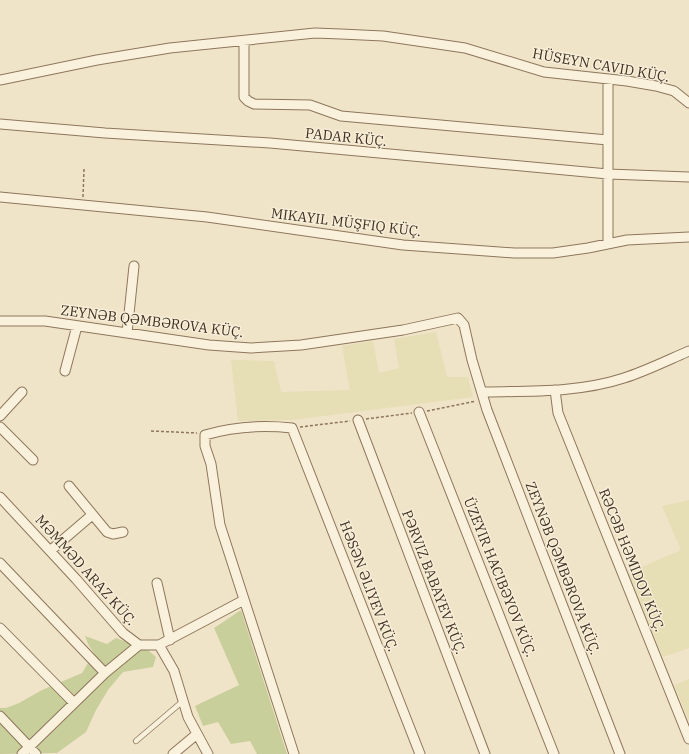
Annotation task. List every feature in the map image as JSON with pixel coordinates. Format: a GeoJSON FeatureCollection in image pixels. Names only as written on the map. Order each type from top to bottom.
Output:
{"type":"FeatureCollection","features":[{"type":"Feature","properties":{"kind":"street","name":"HÜSEYN CAVID KÜÇ."},"geometry":{"type":"LineString","coordinates":[[0,80],[104,58],[170,48],[315,33],[383,36],[465,48],[544,72],[656,86],[674,91],[689,103]]}},
{"type":"Feature","properties":{"kind":"street"},"geometry":{"type":"LineString","coordinates":[[244,41],[244,97],[254,104],[310,105],[340,116],[608,140]]}},
{"type":"Feature","properties":{"kind":"street"},"geometry":{"type":"LineString","coordinates":[[608,79],[608,244]]}},
{"type":"Feature","properties":{"kind":"street","name":"PADAR KÜÇ."},"geometry":{"type":"LineString","coordinates":[[0,124],[105,133],[270,143],[608,174],[689,177]]}},
{"type":"Feature","properties":{"kind":"street"},"geometry":{"type":"LineString","coordinates":[[0,197],[207,217],[403,245],[514,253],[553,253],[649,238],[689,237]]}},
{"type":"Feature","properties":{"kind":"street"},"geometry":{"type":"LineString","coordinates":[[127,333],[134,266]]}},
{"type":"Feature","properties":{"kind":"street","name":"ZEYNƏB QƏMBƏROVA KÜÇ."},"geometry":{"type":"LineString","coordinates":[[0,321],[45,322],[209,345],[251,348],[287,347],[403,330],[458,318],[464,325],[483,396],[620,754]]}},
{"type":"Feature","properties":{"kind":"street"},"geometry":{"type":"LineString","coordinates":[[66,371],[77,326]]}},
{"type":"Feature","properties":{"kind":"street"},"geometry":{"type":"LineString","coordinates":[[483,396],[591,386],[624,378],[689,351]]}},
{"type":"Feature","properties":{"kind":"street","name":"RƏCƏB HƏMIDOV KÜÇ."},"geometry":{"type":"LineString","coordinates":[[555,390],[561,420],[689,739]]}},
{"type":"Feature","properties":{"kind":"street"},"geometry":{"type":"LineString","coordinates":[[0,416],[22,392]]}},
{"type":"Feature","properties":{"kind":"street"},"geometry":{"type":"LineString","coordinates":[[419,412],[554,754]]}},
{"type":"Feature","properties":{"kind":"street","name":"PƏRVIZ BABAYEV KÜÇ."},"geometry":{"type":"LineString","coordinates":[[358,420],[485,754]]}},
{"type":"Feature","properties":{"kind":"street"},"geometry":{"type":"LineString","coordinates":[[0,427],[33,460]]}},
{"type":"Feature","properties":{"kind":"street"},"geometry":{"type":"LineString","coordinates":[[292,428],[281,427],[222,430],[205,435],[205,446],[211,464],[220,525],[294,754]]}},
{"type":"Feature","properties":{"kind":"street","name":"HƏSƏN ƏLIYEV KÜÇ."},"geometry":{"type":"LineString","coordinates":[[292,428],[420,754]]}},
{"type":"Feature","properties":{"kind":"street"},"geometry":{"type":"LineString","coordinates":[[69,486],[107,532],[113,534],[123,532]]}},
{"type":"Feature","properties":{"kind":"street","name":"MƏMMƏD ARAZ KÜÇ."},"geometry":{"type":"LineString","coordinates":[[0,497],[123,633],[139,645],[159,645]]}},
{"type":"Feature","properties":{"kind":"street"},"geometry":{"type":"LineString","coordinates":[[50,551],[92,515]]}},
{"type":"Feature","properties":{"kind":"street"},"geometry":{"type":"LineString","coordinates":[[0,563],[105,673]]}},
{"type":"Feature","properties":{"kind":"street"},"geometry":{"type":"LineString","coordinates":[[157,583],[170,640]]}},
{"type":"Feature","properties":{"kind":"street"},"geometry":{"type":"LineString","coordinates":[[208,754],[188,716],[174,671],[159,645],[244,600]]}},
{"type":"Feature","properties":{"kind":"street"},"geometry":{"type":"LineString","coordinates":[[0,628],[74,703]]}},
{"type":"Feature","properties":{"kind":"street"},"geometry":{"type":"LineString","coordinates":[[0,716],[29,752],[74,703],[105,673],[139,645]]}},
{"type":"Feature","properties":{"kind":"street"},"geometry":{"type":"LineString","coordinates":[[173,754],[197,734]]}},
{"type":"Feature","properties":{"kind":"lane"},"geometry":{"type":"LineString","coordinates":[[136,741],[183,701]]}},
{"type":"Feature","properties":{"kind":"path"},"geometry":{"type":"LineString","coordinates":[[82,205],[84,169]]}},
{"type":"Feature","properties":{"kind":"path"},"geometry":{"type":"LineString","coordinates":[[292,428],[419,412],[483,396]]}},
{"type":"Feature","properties":{"kind":"path"},"geometry":{"type":"LineString","coordinates":[[151,431],[205,435]]}},
{"type":"Feature","properties":{"kind":"shaded area"},"geometry":{"type":"Polygon","coordinates":[[[436,332],[447,377],[468,377],[473,397],[292,420],[238,421],[231,360],[274,361],[281,392],[350,390],[342,346],[373,341],[379,373],[399,368],[394,339],[436,332]]]}},
{"type":"Feature","properties":{"kind":"shaded area"},"geometry":{"type":"Polygon","coordinates":[[[689,500],[689,648],[663,657],[628,573],[681,550],[662,506],[689,500]]]}},
{"type":"Feature","properties":{"kind":"shaded area"},"geometry":{"type":"Polygon","coordinates":[[[689,679],[689,721],[674,685],[689,679]]]}},
{"type":"Feature","properties":{"kind":"green space"},"geometry":{"type":"Polygon","coordinates":[[[241,610],[287,754],[257,754],[250,741],[231,744],[218,722],[203,726],[195,706],[239,685],[214,628],[241,610]]]}},
{"type":"Feature","properties":{"kind":"green space"},"geometry":{"type":"Polygon","coordinates":[[[85,636],[107,644],[116,638],[148,650],[156,657],[153,667],[123,672],[108,690],[96,710],[86,732],[57,753],[0,754],[0,708],[6,708],[19,703],[42,690],[82,673],[94,653],[85,636]]]}}]}
